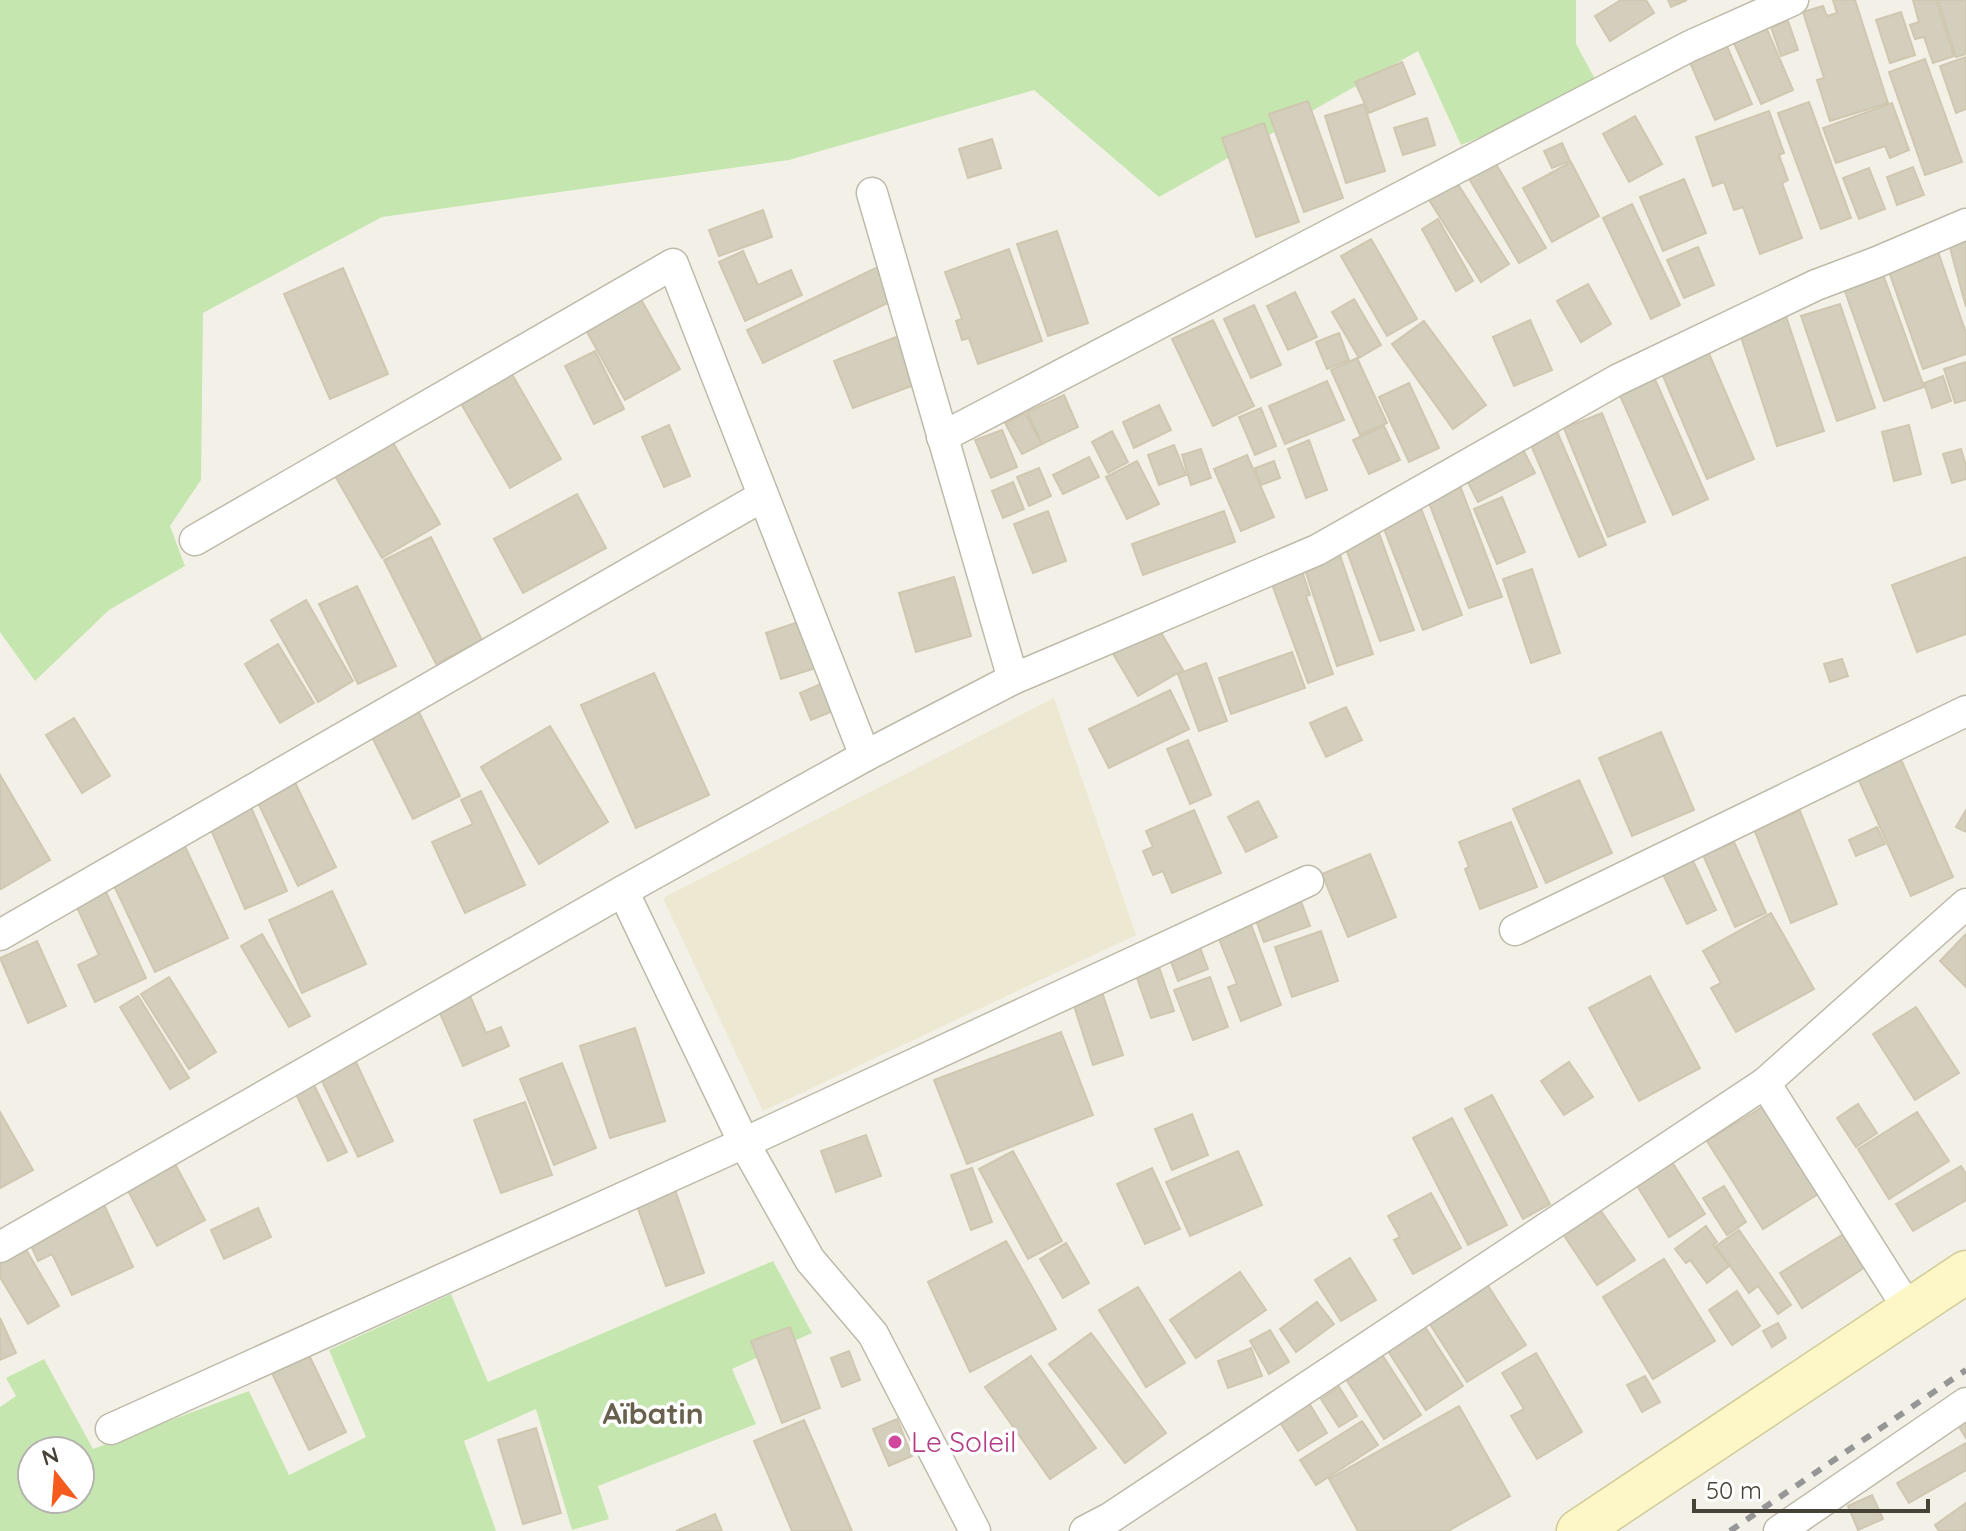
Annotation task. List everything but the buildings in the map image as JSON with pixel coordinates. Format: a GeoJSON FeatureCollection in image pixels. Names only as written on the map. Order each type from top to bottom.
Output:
{"type":"FeatureCollection","features":[{"type":"Feature","properties":{"kind":"main road"},"geometry":{"type":"LineString","coordinates":[[1578,1531],[1966,1272]]}},
{"type":"Feature","properties":{"kind":"street"},"geometry":{"type":"LineString","coordinates":[[942,437],[1690,46],[1793,0]]}},
{"type":"Feature","properties":{"kind":"street"},"geometry":{"type":"LineString","coordinates":[[872,193],[1013,679]]}},
{"type":"Feature","properties":{"kind":"street"},"geometry":{"type":"LineString","coordinates":[[0,1247],[865,756],[1013,679],[1317,550],[1617,380],[1816,285],[1966,224]]}},
{"type":"Feature","properties":{"kind":"street"},"geometry":{"type":"LineString","coordinates":[[195,540],[673,264],[865,756]]}},
{"type":"Feature","properties":{"kind":"street"},"geometry":{"type":"LineString","coordinates":[[0,935],[763,496]]}},
{"type":"Feature","properties":{"kind":"street"},"geometry":{"type":"LineString","coordinates":[[1515,930],[1966,711]]}},
{"type":"Feature","properties":{"kind":"street"},"geometry":{"type":"LineString","coordinates":[[111,1429],[744,1143],[1308,881]]}},
{"type":"Feature","properties":{"kind":"street"},"geometry":{"type":"LineString","coordinates":[[623,891],[744,1143],[810,1260],[873,1334],[975,1531]]}},
{"type":"Feature","properties":{"kind":"street"},"geometry":{"type":"LineString","coordinates":[[1085,1531],[1110,1518],[1765,1083],[1966,904]]}},
{"type":"Feature","properties":{"kind":"street"},"geometry":{"type":"LineString","coordinates":[[1765,1083],[1909,1310]]}},
{"type":"Feature","properties":{"kind":"street"},"geometry":{"type":"LineString","coordinates":[[1779,1531],[1966,1403]]}},
{"type":"Feature","properties":{"kind":"shaded area"},"geometry":{"type":"Polygon","coordinates":[[[1054,698],[1136,935],[763,1111],[663,898],[1054,698]]]}},
{"type":"Feature","properties":{"kind":"green space"},"geometry":{"type":"Polygon","coordinates":[[[0,0],[1576,0],[1576,44],[1600,88],[1461,145],[1418,51],[1159,197],[1034,90],[789,160],[382,217],[203,313],[201,480],[170,526],[185,566],[109,610],[35,681],[0,632],[0,0]]]}},
{"type":"Feature","properties":{"kind":"green space"},"geometry":{"type":"Polygon","coordinates":[[[773,1261],[812,1333],[732,1369],[756,1424],[598,1486],[609,1519],[572,1530],[536,1409],[464,1441],[496,1531],[0,1531],[0,1407],[16,1396],[6,1378],[44,1359],[85,1435],[16,1435],[16,1515],[96,1515],[96,1448],[249,1391],[289,1475],[366,1437],[329,1350],[451,1294],[488,1382],[773,1261]]]}},
{"type":"Feature","properties":{"kind":"railway"},"geometry":{"type":"LineString","coordinates":[[1730,1531],[1966,1370]]}},
{"type":"Feature","properties":{"kind":"place","name":"Le Soleil"},"geometry":{"type":"Point","coordinates":[895,1442]}},
{"type":"Feature","properties":{"kind":"district","name":"Aïbatin"},"geometry":{"type":"Point","coordinates":[653,1414]}}]}
